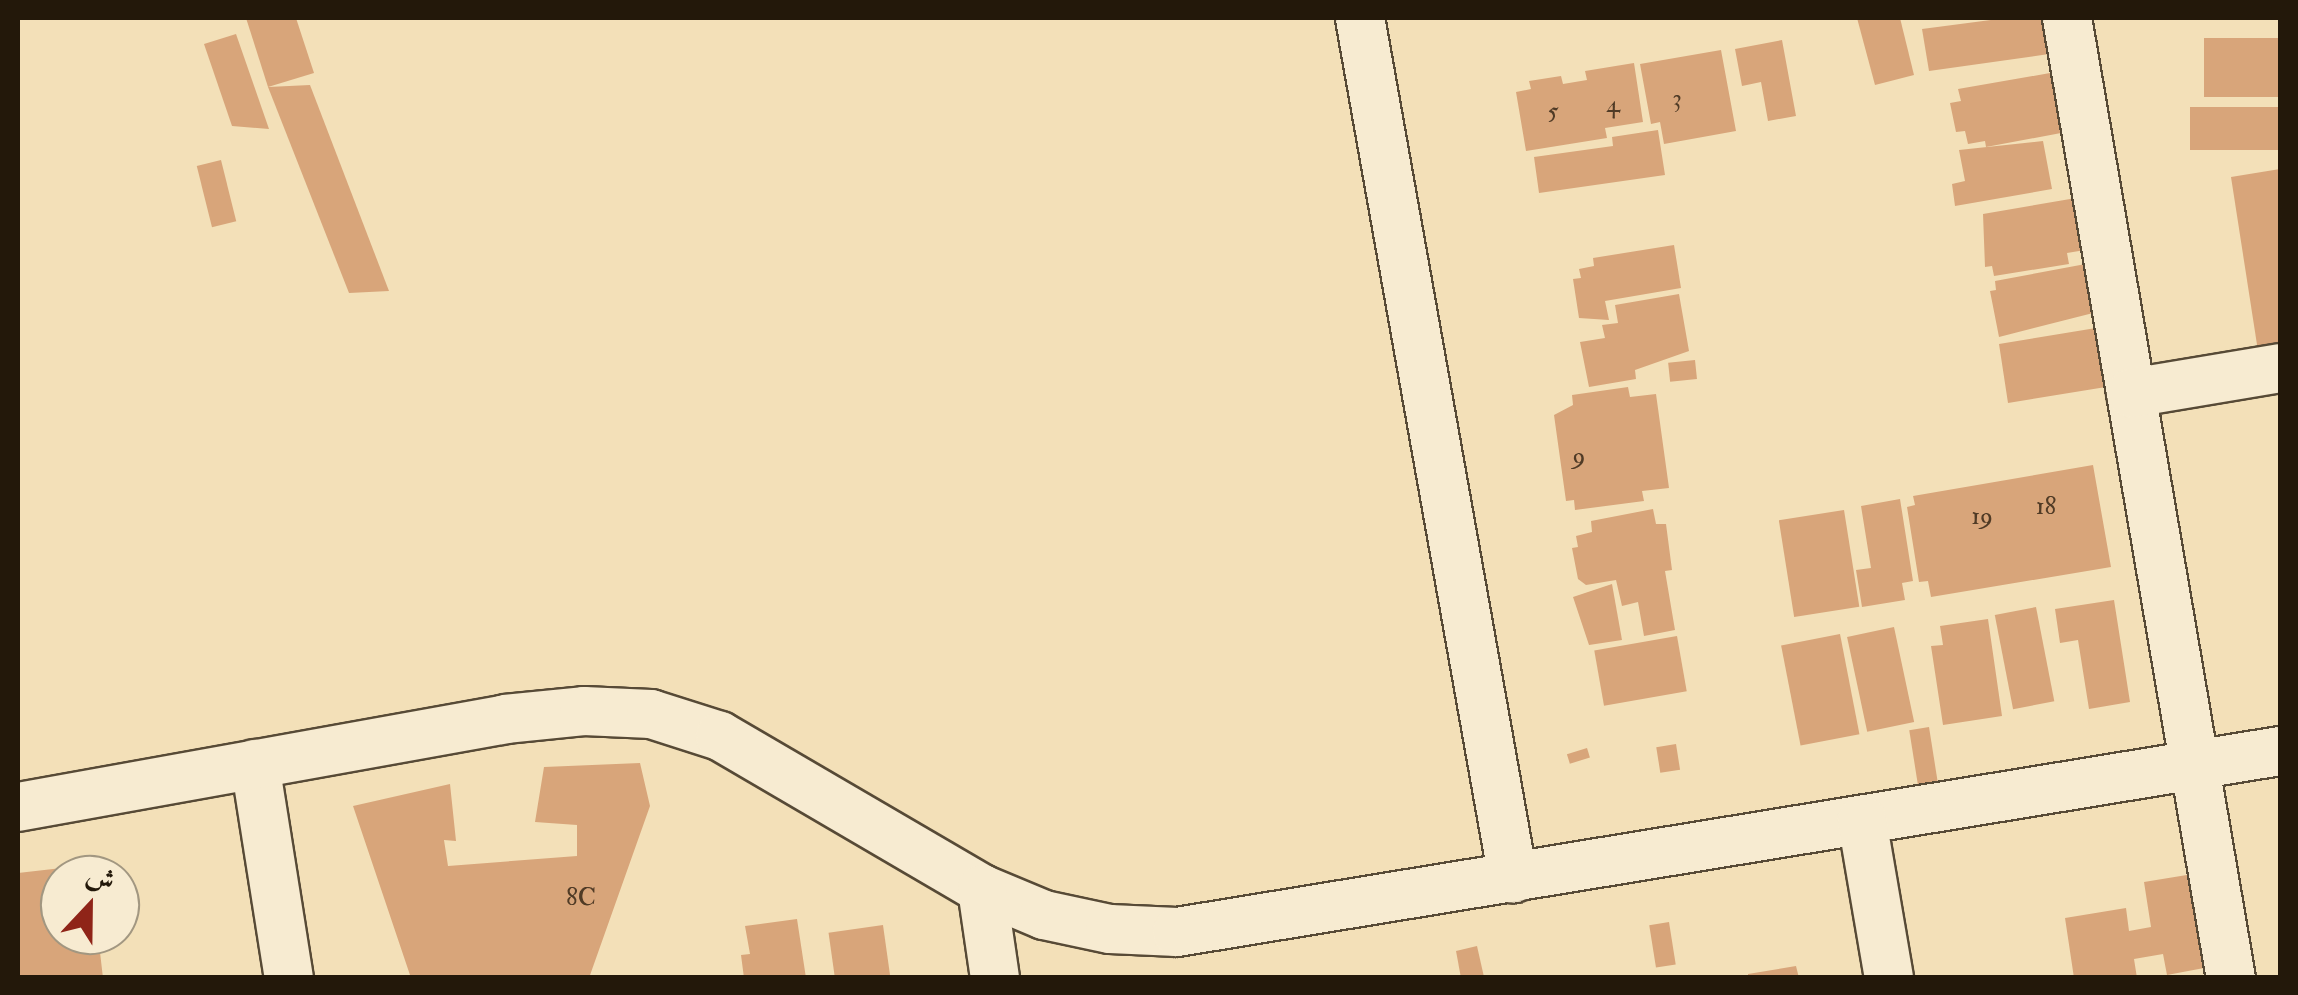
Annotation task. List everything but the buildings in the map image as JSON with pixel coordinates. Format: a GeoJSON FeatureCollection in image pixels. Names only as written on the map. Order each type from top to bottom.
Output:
{"type":"FeatureCollection","features":[{"type":"Feature","properties":{"kind":"street"},"geometry":{"type":"LineString","coordinates":[[1360,18],[1513,878]]}},
{"type":"Feature","properties":{"kind":"street"},"geometry":{"type":"LineString","coordinates":[[2066,18],[2232,978]]}},
{"type":"Feature","properties":{"kind":"street"},"geometry":{"type":"LineString","coordinates":[[2131,392],[2280,368]]}},
{"type":"Feature","properties":{"kind":"street"},"geometry":{"type":"LineString","coordinates":[[18,807],[505,719],[584,711],[651,714],[720,736],[982,889],[1044,915],[1110,929],[1178,932],[2280,751]]}},
{"type":"Feature","properties":{"kind":"street"},"geometry":{"type":"LineString","coordinates":[[255,764],[289,978]]}},
{"type":"Feature","properties":{"kind":"street"},"geometry":{"type":"LineString","coordinates":[[1862,820],[1890,978]]}},
{"type":"Feature","properties":{"kind":"street"},"geometry":{"type":"LineString","coordinates":[[982,889],[995,978]]}}]}
